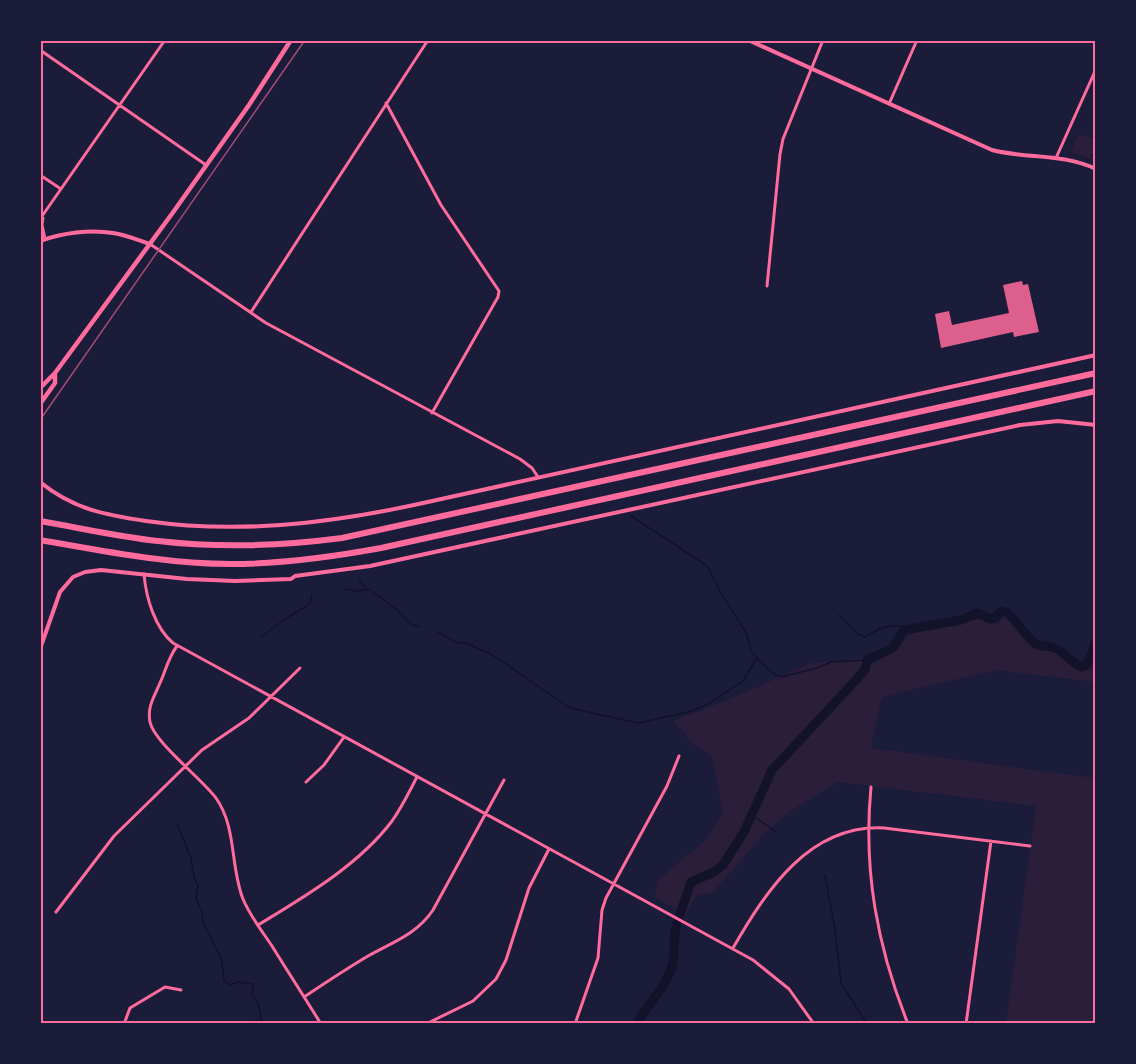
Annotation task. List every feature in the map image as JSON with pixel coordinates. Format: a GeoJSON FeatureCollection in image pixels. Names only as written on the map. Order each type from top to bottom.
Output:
{"type":"FeatureCollection","features":[{"type":"Feature","properties":{"kind":"highway"},"geometry":{"type":"LineString","coordinates":[[40,521],[131,538],[194,544],[281,544],[342,538],[1095,373]]}},
{"type":"Feature","properties":{"kind":"highway"},"geometry":{"type":"LineString","coordinates":[[40,540],[146,558],[214,564],[261,563],[326,557],[381,548],[1095,391]]}},
{"type":"Feature","properties":{"kind":"main road"},"geometry":{"type":"LineString","coordinates":[[40,388],[56,373],[150,244],[291,40]]}},
{"type":"Feature","properties":{"kind":"main road"},"geometry":{"type":"LineString","coordinates":[[40,404],[55,383],[56,373]]}},
{"type":"Feature","properties":{"kind":"street"},"geometry":{"type":"LineString","coordinates":[[40,219],[165,40]]}},
{"type":"Feature","properties":{"kind":"street"},"geometry":{"type":"LineString","coordinates":[[251,312],[428,40]]}},
{"type":"Feature","properties":{"kind":"street"},"geometry":{"type":"LineString","coordinates":[[748,40],[992,150],[1008,154],[1073,161],[1095,169]]}},
{"type":"Feature","properties":{"kind":"street"},"geometry":{"type":"LineString","coordinates":[[766,286],[780,154],[787,125],[823,40]]}},
{"type":"Feature","properties":{"kind":"street"},"geometry":{"type":"LineString","coordinates":[[889,104],[917,40]]}},
{"type":"Feature","properties":{"kind":"street"},"geometry":{"type":"LineString","coordinates":[[40,50],[206,165]]}},
{"type":"Feature","properties":{"kind":"street"},"geometry":{"type":"LineString","coordinates":[[1056,159],[1095,69]]}},
{"type":"Feature","properties":{"kind":"street"},"geometry":{"type":"LineString","coordinates":[[386,103],[441,205],[499,291],[498,297],[432,413]]}},
{"type":"Feature","properties":{"kind":"street"},"geometry":{"type":"LineString","coordinates":[[40,175],[61,190]]}},
{"type":"Feature","properties":{"kind":"street"},"geometry":{"type":"LineString","coordinates":[[45,213],[42,222],[43,240],[74,233],[100,232],[113,233],[150,244],[266,323],[520,459],[532,468],[538,477]]}},
{"type":"Feature","properties":{"kind":"street"},"geometry":{"type":"LineString","coordinates":[[40,482],[68,501],[100,512],[169,524],[262,527],[348,518],[1095,355]]}},
{"type":"Feature","properties":{"kind":"street"},"geometry":{"type":"LineString","coordinates":[[40,649],[60,592],[74,578],[93,570],[201,579],[251,581],[291,579],[295,576],[345,570],[628,511],[1020,425],[1058,421],[1095,425]]}},
{"type":"Feature","properties":{"kind":"street"},"geometry":{"type":"LineString","coordinates":[[144,574],[147,594],[159,625],[168,639],[177,646],[753,960],[779,979],[798,999],[814,1023]]}},
{"type":"Feature","properties":{"kind":"street"},"geometry":{"type":"LineString","coordinates":[[177,646],[167,662],[161,681],[151,700],[150,724],[156,735],[209,790],[224,813],[231,834],[240,888],[249,910],[321,1023]]}},
{"type":"Feature","properties":{"kind":"street"},"geometry":{"type":"LineString","coordinates":[[56,912],[114,836],[185,765],[249,717],[300,669]]}},
{"type":"Feature","properties":{"kind":"street"},"geometry":{"type":"LineString","coordinates":[[306,782],[324,765],[344,737]]}},
{"type":"Feature","properties":{"kind":"street"},"geometry":{"type":"LineString","coordinates":[[575,1023],[595,968],[602,910],[613,884],[667,786],[679,756]]}},
{"type":"Feature","properties":{"kind":"street"},"geometry":{"type":"LineString","coordinates":[[258,925],[327,880],[365,848],[391,822],[417,777]]}},
{"type":"Feature","properties":{"kind":"street"},"geometry":{"type":"LineString","coordinates":[[304,997],[370,955],[404,938],[423,924],[433,910],[504,780]]}},
{"type":"Feature","properties":{"kind":"street"},"geometry":{"type":"LineString","coordinates":[[871,788],[868,828],[870,882],[875,913],[894,984],[908,1023]]}},
{"type":"Feature","properties":{"kind":"street"},"geometry":{"type":"LineString","coordinates":[[732,949],[760,904],[803,855],[829,838],[849,831],[868,828],[1030,846]]}},
{"type":"Feature","properties":{"kind":"street"},"geometry":{"type":"LineString","coordinates":[[966,1023],[991,841]]}},
{"type":"Feature","properties":{"kind":"street"},"geometry":{"type":"LineString","coordinates":[[426,1023],[473,1001],[496,979],[506,960],[528,888],[549,849]]}},
{"type":"Feature","properties":{"kind":"street"},"geometry":{"type":"LineString","coordinates":[[124,1023],[128,1010],[146,998],[165,987],[181,990]]}},
{"type":"Feature","properties":{"kind":"shaded area"},"geometry":{"type":"Polygon","coordinates":[[[1079,134],[1095,139],[1095,160],[1071,152],[1079,134]]]}},
{"type":"Feature","properties":{"kind":"shaded area"},"geometry":{"type":"Polygon","coordinates":[[[1004,613],[1031,644],[1043,650],[1058,649],[1081,669],[1095,670],[1095,682],[996,670],[885,696],[881,701],[871,748],[1095,778],[1095,1023],[1006,1023],[1036,806],[837,782],[789,812],[765,833],[713,892],[696,896],[685,915],[655,898],[658,880],[708,838],[723,812],[712,756],[696,746],[673,721],[728,700],[811,663],[868,658],[868,667],[891,653],[915,631],[974,618],[999,624],[1004,613]]]}},
{"type":"Feature","properties":{"kind":"building"},"geometry":{"type":"Polygon","coordinates":[[[1022,281],[1023,285],[1028,284],[1039,332],[1014,337],[1013,332],[941,348],[935,314],[949,311],[952,325],[1009,313],[1003,285],[1022,281]]]}},
{"type":"Feature","properties":{"kind":"waterway"},"geometry":{"type":"LineString","coordinates":[[1092,156],[1096,152]]}},
{"type":"Feature","properties":{"kind":"waterway"},"geometry":{"type":"LineString","coordinates":[[631,516],[707,566],[747,634],[751,652],[771,672],[781,677],[831,662],[867,660]]}},
{"type":"Feature","properties":{"kind":"waterway"},"geometry":{"type":"LineString","coordinates":[[359,578],[365,589],[371,590],[399,612],[410,624],[420,627]]}},
{"type":"Feature","properties":{"kind":"waterway"},"geometry":{"type":"LineString","coordinates":[[346,589],[364,590]]}},
{"type":"Feature","properties":{"kind":"waterway"},"geometry":{"type":"LineString","coordinates":[[261,637],[310,604],[312,594]]}},
{"type":"Feature","properties":{"kind":"waterway"},"geometry":{"type":"LineString","coordinates":[[680,914],[691,882],[714,872],[723,865],[744,832],[772,770],[855,681],[865,669],[867,660],[893,648],[904,630],[961,620],[978,613],[991,619],[1002,611],[1006,612],[1036,644],[1058,649],[1082,667],[1089,660],[1096,643]]}},
{"type":"Feature","properties":{"kind":"waterway"},"geometry":{"type":"LineString","coordinates":[[839,615],[858,634],[865,637],[889,626],[905,627],[904,630]]}},
{"type":"Feature","properties":{"kind":"waterway"},"geometry":{"type":"LineString","coordinates":[[438,632],[458,643],[467,643],[494,656],[570,708],[638,723],[689,712],[708,704],[743,681],[757,658]]}},
{"type":"Feature","properties":{"kind":"waterway"},"geometry":{"type":"LineString","coordinates":[[752,815],[776,832]]}},
{"type":"Feature","properties":{"kind":"waterway"},"geometry":{"type":"LineString","coordinates":[[177,824],[191,858],[194,878],[198,886],[196,899],[202,911],[203,922],[222,961],[224,981],[230,985],[237,982],[254,984],[252,994],[258,1003],[262,1024]]}},
{"type":"Feature","properties":{"kind":"waterway"},"geometry":{"type":"LineString","coordinates":[[825,875],[835,930],[841,983],[867,1024]]}},
{"type":"Feature","properties":{"kind":"waterway"},"geometry":{"type":"LineString","coordinates":[[637,1024],[669,974],[673,961],[677,923]]}},
{"type":"Feature","properties":{"kind":"waterway"},"geometry":{"type":"LineString","coordinates":[[248,1024],[261,1020]]}},
{"type":"Feature","properties":{"kind":"railway"},"geometry":{"type":"LineString","coordinates":[[40,420],[305,40]]}}]}
